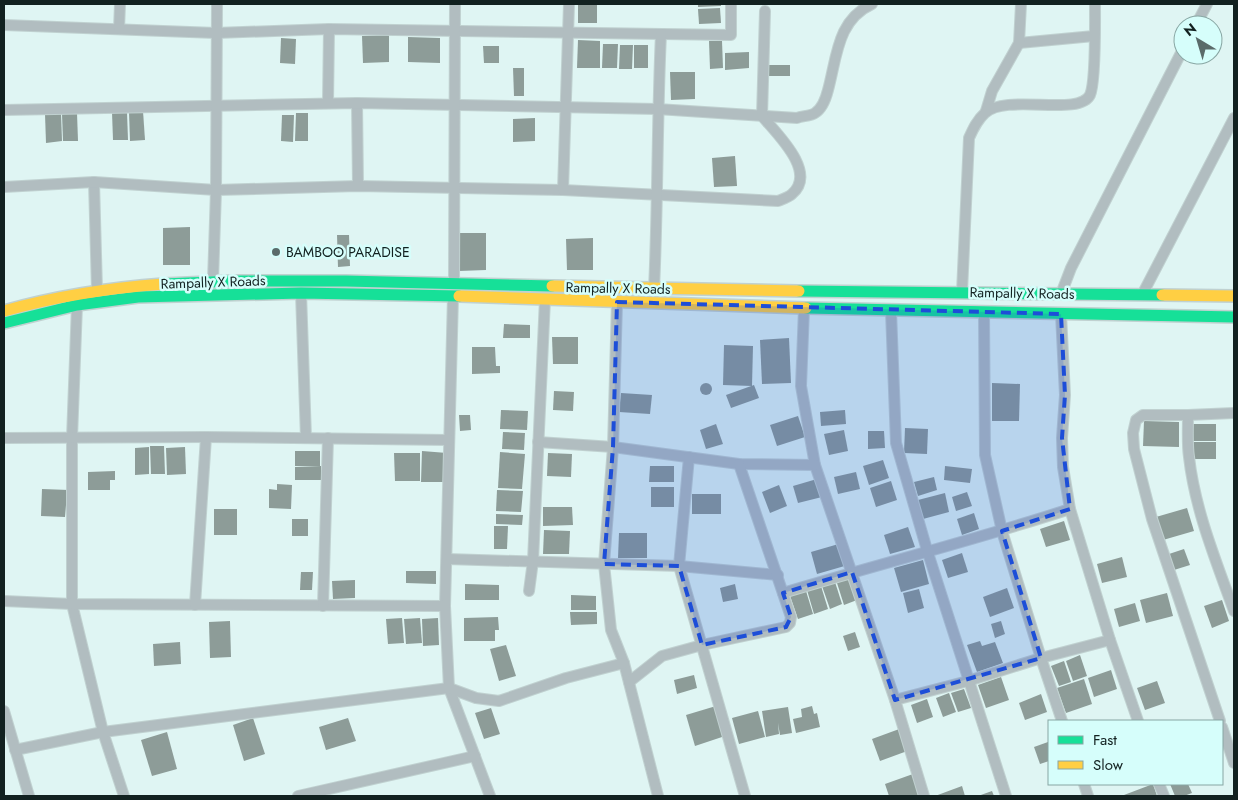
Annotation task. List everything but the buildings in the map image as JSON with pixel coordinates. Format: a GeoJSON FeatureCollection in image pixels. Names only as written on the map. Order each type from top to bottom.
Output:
{"type":"FeatureCollection","features":[{"type":"Feature","properties":{"kind":"main road","name":"Rampally X Roads"},"geometry":{"type":"LineString","coordinates":[[4,311],[35,301],[97,290],[213,281],[323,280],[654,289],[1234,296]]}},
{"type":"Feature","properties":{"kind":"main road"},"geometry":{"type":"LineString","coordinates":[[933,312],[935,292]]}},
{"type":"Feature","properties":{"kind":"main road"},"geometry":{"type":"LineString","coordinates":[[4,323],[77,305],[138,297],[301,294],[453,296],[804,309],[1234,317]]}},
{"type":"Feature","properties":{"kind":"street"},"geometry":{"type":"LineString","coordinates":[[119,29],[120,4]]}},
{"type":"Feature","properties":{"kind":"street"},"geometry":{"type":"LineString","coordinates":[[213,281],[216,190],[217,4]]}},
{"type":"Feature","properties":{"kind":"street"},"geometry":{"type":"LineString","coordinates":[[454,284],[455,4]]}},
{"type":"Feature","properties":{"kind":"street"},"geometry":{"type":"LineString","coordinates":[[563,190],[569,4]]}},
{"type":"Feature","properties":{"kind":"street"},"geometry":{"type":"LineString","coordinates":[[4,25],[216,33],[329,29],[732,35],[731,4]]}},
{"type":"Feature","properties":{"kind":"street"},"geometry":{"type":"LineString","coordinates":[[4,110],[357,103],[657,109],[797,118],[815,113],[825,102],[839,40],[847,24],[867,6],[872,4]]}},
{"type":"Feature","properties":{"kind":"street"},"geometry":{"type":"LineString","coordinates":[[962,292],[969,138],[975,124],[986,111],[992,92],[1019,43],[1021,4]]}},
{"type":"Feature","properties":{"kind":"street"},"geometry":{"type":"LineString","coordinates":[[986,111],[1005,104],[1070,105],[1088,99],[1092,92],[1095,4]]}},
{"type":"Feature","properties":{"kind":"street"},"geometry":{"type":"LineString","coordinates":[[4,187],[94,182],[216,190],[358,186],[563,190],[778,201],[792,194],[799,185],[800,174],[795,156],[762,116],[765,11]]}},
{"type":"Feature","properties":{"kind":"street"},"geometry":{"type":"LineString","coordinates":[[328,103],[329,29]]}},
{"type":"Feature","properties":{"kind":"street"},"geometry":{"type":"LineString","coordinates":[[654,289],[658,195],[657,109],[661,34]]}},
{"type":"Feature","properties":{"kind":"street"},"geometry":{"type":"LineString","coordinates":[[1019,43],[1094,36]]}},
{"type":"Feature","properties":{"kind":"street"},"geometry":{"type":"LineString","coordinates":[[1061,294],[1071,268],[1175,65]]}},
{"type":"Feature","properties":{"kind":"street"},"geometry":{"type":"LineString","coordinates":[[357,103],[358,186]]}},
{"type":"Feature","properties":{"kind":"street"},"geometry":{"type":"LineString","coordinates":[[1142,295],[1234,118]]}},
{"type":"Feature","properties":{"kind":"street"},"geometry":{"type":"LineString","coordinates":[[94,182],[97,290]]}},
{"type":"Feature","properties":{"kind":"street"},"geometry":{"type":"LineString","coordinates":[[301,294],[306,438]]}},
{"type":"Feature","properties":{"kind":"street"},"geometry":{"type":"LineString","coordinates":[[453,296],[445,606],[449,688],[490,796]]}},
{"type":"Feature","properties":{"kind":"street"},"geometry":{"type":"LineString","coordinates":[[529,591],[545,299]]}},
{"type":"Feature","properties":{"kind":"street"},"geometry":{"type":"LineString","coordinates":[[617,302],[613,447],[604,564],[611,630],[624,663],[658,796]]}},
{"type":"Feature","properties":{"kind":"street"},"geometry":{"type":"LineString","coordinates":[[77,305],[72,438],[72,604],[103,732],[124,796]]}},
{"type":"Feature","properties":{"kind":"street"},"geometry":{"type":"LineString","coordinates":[[804,309],[801,386],[815,464],[895,700],[924,796]]}},
{"type":"Feature","properties":{"kind":"street"},"geometry":{"type":"LineString","coordinates":[[891,311],[896,443],[927,550],[1006,796]]}},
{"type":"Feature","properties":{"kind":"street"},"geometry":{"type":"LineString","coordinates":[[984,312],[985,455],[1002,531],[1062,720]]}},
{"type":"Feature","properties":{"kind":"street"},"geometry":{"type":"LineString","coordinates":[[1061,314],[1065,395],[1062,438],[1063,467],[1070,510],[1110,640],[1138,720]]}},
{"type":"Feature","properties":{"kind":"street"},"geometry":{"type":"LineString","coordinates":[[1220,720],[1152,519],[1134,449],[1133,433],[1138,417],[1146,415],[1234,413]]}},
{"type":"Feature","properties":{"kind":"street"},"geometry":{"type":"LineString","coordinates":[[1188,415],[1189,456],[1195,490],[1207,535],[1234,611]]}},
{"type":"Feature","properties":{"kind":"street"},"geometry":{"type":"LineString","coordinates":[[4,438],[206,437],[449,440]]}},
{"type":"Feature","properties":{"kind":"street"},"geometry":{"type":"LineString","coordinates":[[195,605],[206,437]]}},
{"type":"Feature","properties":{"kind":"street"},"geometry":{"type":"LineString","coordinates":[[323,606],[328,438]]}},
{"type":"Feature","properties":{"kind":"street"},"geometry":{"type":"LineString","coordinates":[[538,442],[613,447],[739,464],[815,464]]}},
{"type":"Feature","properties":{"kind":"street"},"geometry":{"type":"LineString","coordinates":[[689,457],[679,566],[745,796]]}},
{"type":"Feature","properties":{"kind":"street"},"geometry":{"type":"LineString","coordinates":[[629,682],[662,656],[702,644],[786,626],[790,622],[791,617],[778,575],[739,464]]}},
{"type":"Feature","properties":{"kind":"street"},"geometry":{"type":"LineString","coordinates":[[783,593],[1070,510]]}},
{"type":"Feature","properties":{"kind":"street"},"geometry":{"type":"LineString","coordinates":[[447,559],[679,566],[778,575]]}},
{"type":"Feature","properties":{"kind":"street"},"geometry":{"type":"LineString","coordinates":[[4,601],[72,604],[445,606]]}},
{"type":"Feature","properties":{"kind":"street"},"geometry":{"type":"LineString","coordinates":[[895,700],[1110,640]]}},
{"type":"Feature","properties":{"kind":"street"},"geometry":{"type":"LineString","coordinates":[[14,750],[103,732],[449,688],[476,698],[499,700],[566,678],[624,663]]}},
{"type":"Feature","properties":{"kind":"street"},"geometry":{"type":"LineString","coordinates":[[4,711],[28,796]]}},
{"type":"Feature","properties":{"kind":"street"},"geometry":{"type":"LineString","coordinates":[[1223,730],[1234,763]]}},
{"type":"Feature","properties":{"kind":"street"},"geometry":{"type":"LineString","coordinates":[[298,796],[322,793],[475,756]]}},
{"type":"Feature","properties":{"kind":"highlighted area"},"geometry":{"type":"Polygon","coordinates":[[[617,302],[1061,314],[1065,395],[1062,438],[1070,509],[1002,531],[1041,658],[895,700],[852,572],[783,593],[791,617],[786,627],[702,645],[679,566],[604,564],[613,447],[617,302]]]}},
{"type":"Feature","properties":{"kind":"traffic: fast"},"geometry":{"type":"LineString","coordinates":[[164,284],[234,281],[346,281],[552,286]]}},
{"type":"Feature","properties":{"kind":"traffic: fast"},"geometry":{"type":"LineString","coordinates":[[799,291],[1162,295]]}},
{"type":"Feature","properties":{"kind":"traffic: fast"},"geometry":{"type":"LineString","coordinates":[[4,323],[77,305],[138,297],[301,293],[459,296]]}},
{"type":"Feature","properties":{"kind":"traffic: fast"},"geometry":{"type":"LineString","coordinates":[[806,308],[1234,317]]}},
{"type":"Feature","properties":{"kind":"traffic: slow"},"geometry":{"type":"LineString","coordinates":[[4,311],[83,293],[164,284]]}},
{"type":"Feature","properties":{"kind":"traffic: slow"},"geometry":{"type":"LineString","coordinates":[[552,286],[799,291]]}},
{"type":"Feature","properties":{"kind":"traffic: slow"},"geometry":{"type":"LineString","coordinates":[[1162,295],[1234,296]]}},
{"type":"Feature","properties":{"kind":"traffic: slow"},"geometry":{"type":"LineString","coordinates":[[459,296],[806,308]]}},
{"type":"Feature","properties":{"kind":"place","name":"BAMBOO PARADISE"},"geometry":{"type":"Point","coordinates":[276,252]}}]}
